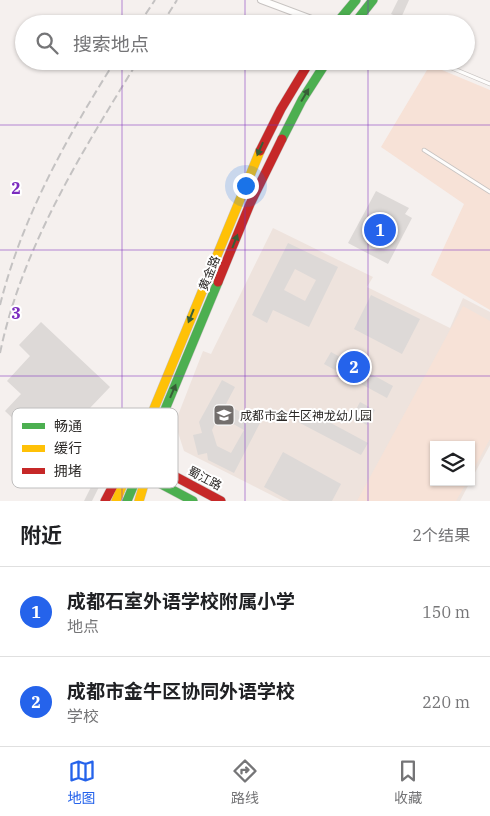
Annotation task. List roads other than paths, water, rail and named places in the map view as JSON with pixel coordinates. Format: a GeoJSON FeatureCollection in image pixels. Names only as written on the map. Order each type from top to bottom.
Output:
{"type":"FeatureCollection","features":[{"type":"Feature","properties":{"kind":"main road"},"geometry":{"type":"LineString","coordinates":[[344,15],[356,0]]}},
{"type":"Feature","properties":{"kind":"main road"},"geometry":{"type":"LineString","coordinates":[[361,15],[373,0]]}},
{"type":"Feature","properties":{"kind":"main road","name":"黄金路"},"geometry":{"type":"LineString","coordinates":[[153,408],[262,146],[281,109],[305,70]]}},
{"type":"Feature","properties":{"kind":"main road","name":"黄金路"},"geometry":{"type":"LineString","coordinates":[[166,408],[257,188],[302,100],[321,70]]}},
{"type":"Feature","properties":{"kind":"main road","name":"蜀江路"},"geometry":{"type":"LineString","coordinates":[[178,478],[221,501]]}},
{"type":"Feature","properties":{"kind":"main road"},"geometry":{"type":"LineString","coordinates":[[105,501],[112,488]]}},
{"type":"Feature","properties":{"kind":"main road","name":"黄金路"},"geometry":{"type":"LineString","coordinates":[[116,501],[121,488]]}},
{"type":"Feature","properties":{"kind":"main road","name":"黄金路"},"geometry":{"type":"LineString","coordinates":[[127,501],[133,488]]}},
{"type":"Feature","properties":{"kind":"main road"},"geometry":{"type":"LineString","coordinates":[[139,501],[143,488]]}},
{"type":"Feature","properties":{"kind":"main road","name":"蜀江路"},"geometry":{"type":"LineString","coordinates":[[169,488],[193,501]]}},
{"type":"Feature","properties":{"kind":"street"},"geometry":{"type":"LineString","coordinates":[[261,0],[301,15]]}},
{"type":"Feature","properties":{"kind":"lane"},"geometry":{"type":"LineString","coordinates":[[457,70],[490,84]]}},
{"type":"Feature","properties":{"kind":"lane"},"geometry":{"type":"LineString","coordinates":[[424,150],[490,192]]}},
{"type":"Feature","properties":{"kind":"railway"},"geometry":{"type":"LineString","coordinates":[[145,15],[155,0]]}},
{"type":"Feature","properties":{"kind":"railway"},"geometry":{"type":"LineString","coordinates":[[168,15],[177,0]]}},
{"type":"Feature","properties":{"kind":"railway"},"geometry":{"type":"LineString","coordinates":[[0,305],[9,272],[33,209],[63,148],[110,70]]}},
{"type":"Feature","properties":{"kind":"railway"},"geometry":{"type":"LineString","coordinates":[[0,353],[23,275],[56,201],[133,70]]}},
{"type":"Feature","properties":{"kind":"place","name":"成都石室外语学校附属小学"},"geometry":{"type":"Point","coordinates":[380,230]}},
{"type":"Feature","properties":{"kind":"place","name":"成都市金牛区协同外语学校"},"geometry":{"type":"Point","coordinates":[354,367]}},
{"type":"Feature","properties":{"kind":"place","name":"成都市金牛区神龙幼儿园"},"geometry":{"type":"Point","coordinates":[224,415]}}]}
